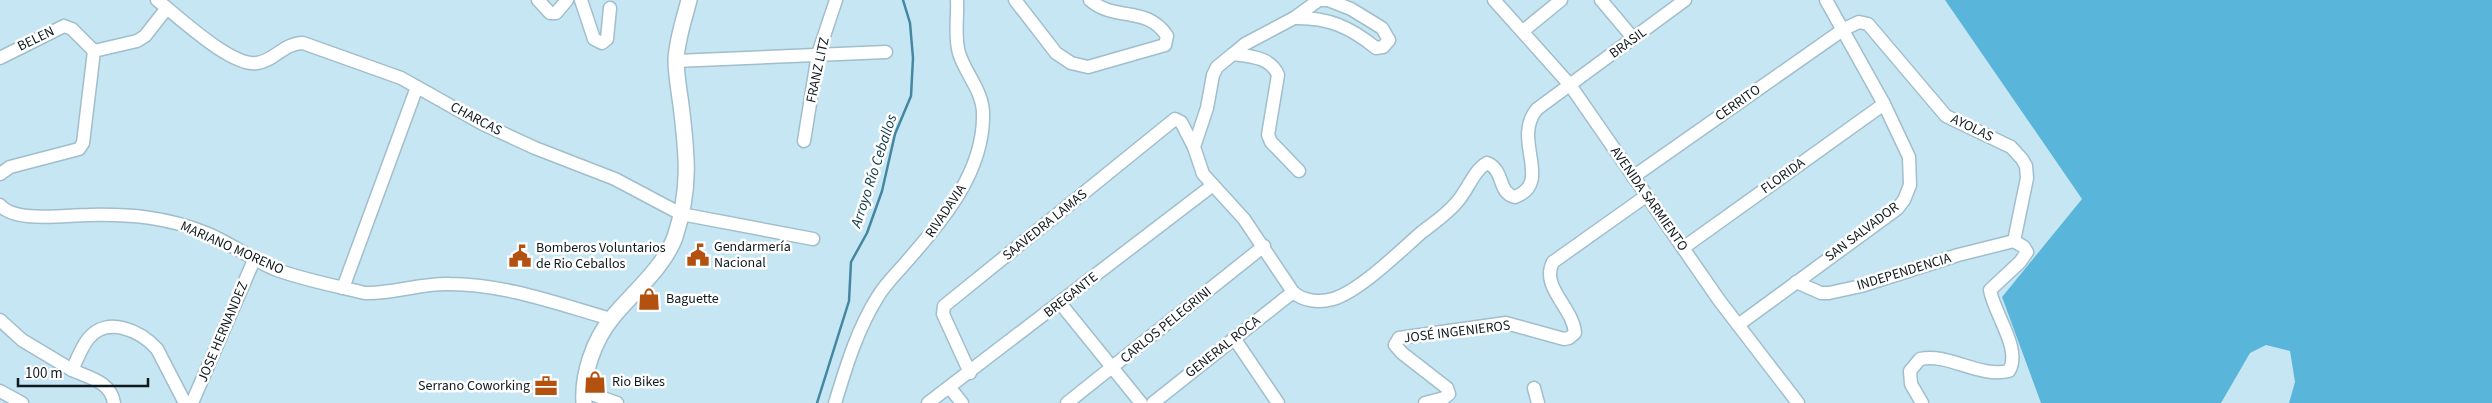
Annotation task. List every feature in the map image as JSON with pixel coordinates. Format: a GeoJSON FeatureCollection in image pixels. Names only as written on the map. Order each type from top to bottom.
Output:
{"type":"FeatureCollection","features":[{"type":"Feature","properties":{"kind":"main road"},"geometry":{"type":"LineString","coordinates":[[584,397],[592,355],[611,319],[653,272],[674,239],[681,214],[687,181],[687,160],[676,61],[678,38],[689,0]]}},
{"type":"Feature","properties":{"kind":"street"},"geometry":{"type":"LineString","coordinates":[[538,0],[550,13],[556,14],[567,0]]}},
{"type":"Feature","properties":{"kind":"street"},"geometry":{"type":"LineString","coordinates":[[581,0],[594,39],[602,43],[607,39],[610,8]]}},
{"type":"Feature","properties":{"kind":"street","name":"FRANZ LITZ"},"geometry":{"type":"LineString","coordinates":[[804,141],[818,54],[836,0]]}},
{"type":"Feature","properties":{"kind":"street","name":"RIVADAVIA"},"geometry":{"type":"LineString","coordinates":[[834,403],[865,318],[874,303],[928,237],[956,199],[971,171],[979,147],[981,98],[958,50],[957,0]]}},
{"type":"Feature","properties":{"kind":"street"},"geometry":{"type":"LineString","coordinates":[[1014,0],[1056,53],[1071,63],[1088,66],[1165,44],[1167,36],[1159,24],[1152,19],[1104,9],[1090,0]]}},
{"type":"Feature","properties":{"kind":"street"},"geometry":{"type":"LineString","coordinates":[[1293,292],[1264,246],[1203,174],[1194,147],[1207,108],[1213,75],[1217,67],[1245,44],[1294,18],[1319,0],[1328,0],[1342,4],[1382,28],[1389,40],[1383,47],[1376,48],[1350,30],[1332,22],[1316,17],[1294,18]]}},
{"type":"Feature","properties":{"kind":"street","name":"AVENIDA SARMIENTO"},"geometry":{"type":"LineString","coordinates":[[1494,0],[1570,85],[1738,325],[1798,403]]}},
{"type":"Feature","properties":{"kind":"street"},"geometry":{"type":"LineString","coordinates":[[1523,32],[1561,0]]}},
{"type":"Feature","properties":{"kind":"street"},"geometry":{"type":"LineString","coordinates":[[1601,0],[1633,38]]}},
{"type":"Feature","properties":{"kind":"street","name":"BRASIL"},"geometry":{"type":"LineString","coordinates":[[1293,292],[1300,298],[1320,301],[1333,299],[1350,290],[1456,204],[1468,188],[1476,172],[1487,164],[1492,165],[1500,174],[1504,190],[1509,196],[1522,195],[1534,179],[1527,141],[1528,124],[1531,116],[1537,109],[1685,0]]}},
{"type":"Feature","properties":{"kind":"street","name":"SAN SALVADOR"},"geometry":{"type":"LineString","coordinates":[[1738,325],[1897,209],[1904,200],[1910,185],[1909,158],[1884,104],[1844,29],[1826,0]]}},
{"type":"Feature","properties":{"kind":"street"},"geometry":{"type":"LineString","coordinates":[[0,174],[10,167],[79,149],[83,143],[94,52],[137,41],[144,36],[162,4]]}},
{"type":"Feature","properties":{"kind":"street","name":"CHARCAS"},"geometry":{"type":"LineString","coordinates":[[162,4],[217,47],[250,64],[261,63],[294,43],[303,43],[353,59],[401,78],[483,124],[535,148],[615,179],[681,214],[813,239]]}},
{"type":"Feature","properties":{"kind":"street","name":"AYOLAS"},"geometry":{"type":"LineString","coordinates":[[1844,29],[1859,22],[1868,24],[1946,116],[2011,147],[2022,159],[2026,166],[2027,178],[2014,241]]}},
{"type":"Feature","properties":{"kind":"street","name":"BELEN"},"geometry":{"type":"LineString","coordinates":[[0,58],[64,26],[72,29],[94,52]]}},
{"type":"Feature","properties":{"kind":"street","name":"CERRITO"},"geometry":{"type":"LineString","coordinates":[[1633,177],[1844,29]]}},
{"type":"Feature","properties":{"kind":"street"},"geometry":{"type":"LineString","coordinates":[[676,61],[886,52]]}},
{"type":"Feature","properties":{"kind":"street"},"geometry":{"type":"LineString","coordinates":[[1233,54],[1257,57],[1269,62],[1277,71],[1278,75],[1268,135],[1271,142],[1299,171]]}},
{"type":"Feature","properties":{"kind":"street"},"geometry":{"type":"LineString","coordinates":[[343,288],[417,87]]}},
{"type":"Feature","properties":{"kind":"street","name":"FLORIDA"},"geometry":{"type":"LineString","coordinates":[[1683,248],[1884,104]]}},
{"type":"Feature","properties":{"kind":"street","name":"SAAVEDRA LAMAS"},"geometry":{"type":"LineString","coordinates":[[970,373],[943,314],[944,306],[1175,119],[1181,122],[1194,147]]}},
{"type":"Feature","properties":{"kind":"street","name":"BREGANTE"},"geometry":{"type":"LineString","coordinates":[[928,403],[970,373],[1213,185]]}},
{"type":"Feature","properties":{"kind":"street","name":"JOSÉ INGENIEROS"},"geometry":{"type":"LineString","coordinates":[[1425,403],[1444,398],[1449,394],[1447,388],[1402,353],[1395,345],[1399,338],[1506,323],[1564,339],[1570,338],[1575,332],[1574,325],[1571,316],[1550,284],[1549,269],[1558,256],[1646,196]]}},
{"type":"Feature","properties":{"kind":"street","name":"MARIANO MORENO"},"geometry":{"type":"LineString","coordinates":[[0,205],[5,211],[17,215],[131,214],[167,220],[207,233],[254,260],[278,270],[343,288],[377,293],[448,284],[488,287],[515,291],[611,319]]}},
{"type":"Feature","properties":{"kind":"street"},"geometry":{"type":"LineString","coordinates":[[1922,403],[1911,384],[1910,372],[1920,359],[1938,358],[1975,369],[1999,373],[2009,371],[2014,363],[2013,353],[1992,302],[1990,290],[2020,262],[2027,252],[2024,247],[2014,241]]}},
{"type":"Feature","properties":{"kind":"street","name":"INDEPENDENCIA"},"geometry":{"type":"LineString","coordinates":[[1796,282],[1821,293],[1830,293],[1861,286],[1958,255],[2014,241]]}},
{"type":"Feature","properties":{"kind":"street","name":"CARLOS PELEGRINI"},"geometry":{"type":"LineString","coordinates":[[1067,403],[1264,246]]}},
{"type":"Feature","properties":{"kind":"street","name":"JOSE HERNANDEZ"},"geometry":{"type":"LineString","coordinates":[[192,403],[254,260]]}},
{"type":"Feature","properties":{"kind":"street","name":"GENERAL ROCA"},"geometry":{"type":"LineString","coordinates":[[1153,403],[1293,292]]}},
{"type":"Feature","properties":{"kind":"street"},"geometry":{"type":"LineString","coordinates":[[1060,304],[1141,403]]}},
{"type":"Feature","properties":{"kind":"street"},"geometry":{"type":"LineString","coordinates":[[0,320],[22,340],[72,370],[102,383],[109,389],[114,403]]}},
{"type":"Feature","properties":{"kind":"street"},"geometry":{"type":"LineString","coordinates":[[72,370],[88,339],[94,333],[109,327],[118,326],[135,332],[157,349],[185,403]]}},
{"type":"Feature","properties":{"kind":"street"},"geometry":{"type":"LineString","coordinates":[[1234,338],[1278,403]]}},
{"type":"Feature","properties":{"kind":"street"},"geometry":{"type":"LineString","coordinates":[[950,388],[962,403]]}},
{"type":"Feature","properties":{"kind":"street"},"geometry":{"type":"LineString","coordinates":[[1534,388],[1538,403]]}},
{"type":"Feature","properties":{"kind":"street"},"geometry":{"type":"LineString","coordinates":[[0,391],[22,403]]}},
{"type":"Feature","properties":{"kind":"street"},"geometry":{"type":"LineString","coordinates":[[584,397],[617,403]]}},
{"type":"Feature","properties":{"kind":"shaded area"},"geometry":{"type":"Polygon","coordinates":[[[1945,0],[2492,0],[2492,403],[2289,403],[2295,382],[2290,351],[2266,345],[2250,353],[2221,403],[2041,403],[2002,297],[2082,199],[1945,0]]]}},
{"type":"Feature","properties":{"kind":"waterway","name":"Arroyo Río Ceballos"},"geometry":{"type":"LineString","coordinates":[[817,403],[849,301],[851,262],[867,233],[882,191],[895,134],[911,96],[913,58],[910,23],[903,0]]}},
{"type":"Feature","properties":{"kind":"place","name":"Gendarmería Nacional"},"geometry":{"type":"Point","coordinates":[698,255]}},
{"type":"Feature","properties":{"kind":"place","name":"Bomberos Voluntarios de Rio Ceballos"},"geometry":{"type":"Point","coordinates":[520,256]}},
{"type":"Feature","properties":{"kind":"place","name":"Baguette"},"geometry":{"type":"Point","coordinates":[649,299]}},
{"type":"Feature","properties":{"kind":"place","name":"Rio Bikes"},"geometry":{"type":"Point","coordinates":[595,382]}},
{"type":"Feature","properties":{"kind":"place","name":"Serrano Coworking"},"geometry":{"type":"Point","coordinates":[546,386]}}]}
